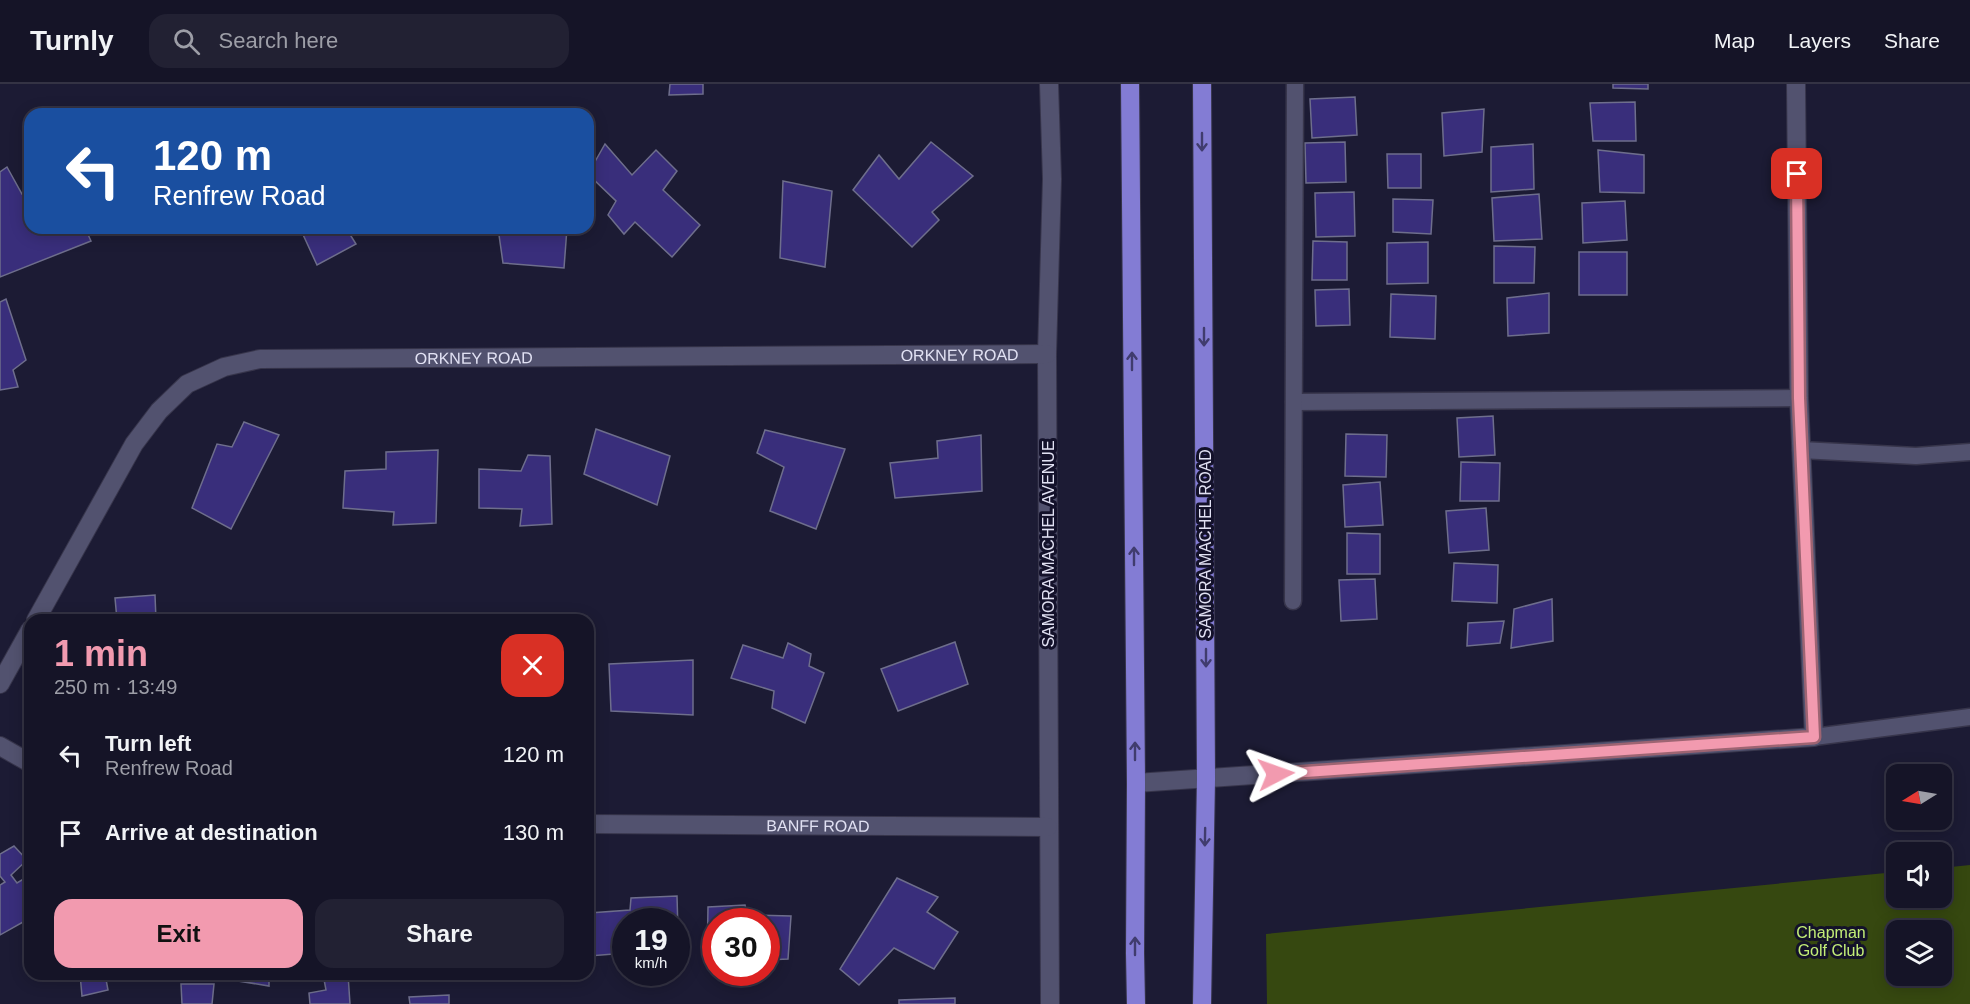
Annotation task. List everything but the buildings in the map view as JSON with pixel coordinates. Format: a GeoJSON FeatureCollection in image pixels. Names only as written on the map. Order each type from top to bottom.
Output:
{"type":"FeatureCollection","features":[{"type":"Feature","properties":{"kind":"highway"},"geometry":{"type":"LineString","coordinates":[[1130,84],[1136,1004]]}},
{"type":"Feature","properties":{"kind":"highway","name":"SAMORA MACHEL ROAD"},"geometry":{"type":"LineString","coordinates":[[1202,84],[1206,779],[1202,1004]]}},
{"type":"Feature","properties":{"kind":"street","name":"SAMORA MACHEL AVENUE"},"geometry":{"type":"LineString","coordinates":[[1049,84],[1052,179],[1047,354],[1050,1004]]}},
{"type":"Feature","properties":{"kind":"street"},"geometry":{"type":"LineString","coordinates":[[1136,783],[1814,737],[1799,398],[1796,84]]}},
{"type":"Feature","properties":{"kind":"street","name":"ORKNEY ROAD"},"geometry":{"type":"LineString","coordinates":[[39,614],[134,444],[159,411],[187,384],[224,367],[260,359],[1047,354]]}},
{"type":"Feature","properties":{"kind":"street"},"geometry":{"type":"LineString","coordinates":[[0,684],[24,641]]}},
{"type":"Feature","properties":{"kind":"street"},"geometry":{"type":"LineString","coordinates":[[0,746],[24,760]]}},
{"type":"Feature","properties":{"kind":"street","name":"BANFF ROAD"},"geometry":{"type":"LineString","coordinates":[[594,824],[1048,827]]}},
{"type":"Feature","properties":{"kind":"lane"},"geometry":{"type":"LineString","coordinates":[[1293,601],[1295,84]]}},
{"type":"Feature","properties":{"kind":"lane"},"geometry":{"type":"LineString","coordinates":[[1294,402],[1799,398]]}},
{"type":"Feature","properties":{"kind":"lane"},"geometry":{"type":"LineString","coordinates":[[1801,450],[1916,456],[1970,452]]}},
{"type":"Feature","properties":{"kind":"lane"},"geometry":{"type":"LineString","coordinates":[[1814,737],[1970,717]]}},
{"type":"Feature","properties":{"kind":"green space","name":"Chapman Golf Club"},"geometry":{"type":"Polygon","coordinates":[[[1970,865],[1970,1004],[1267,1004],[1266,934],[1886,873],[1886,908],[1952,908],[1952,867],[1970,865]]]}},
{"type":"Feature","properties":{"kind":"route"},"geometry":{"type":"LineString","coordinates":[[1276,774],[1814,737],[1799,398],[1797,174]]}}]}
